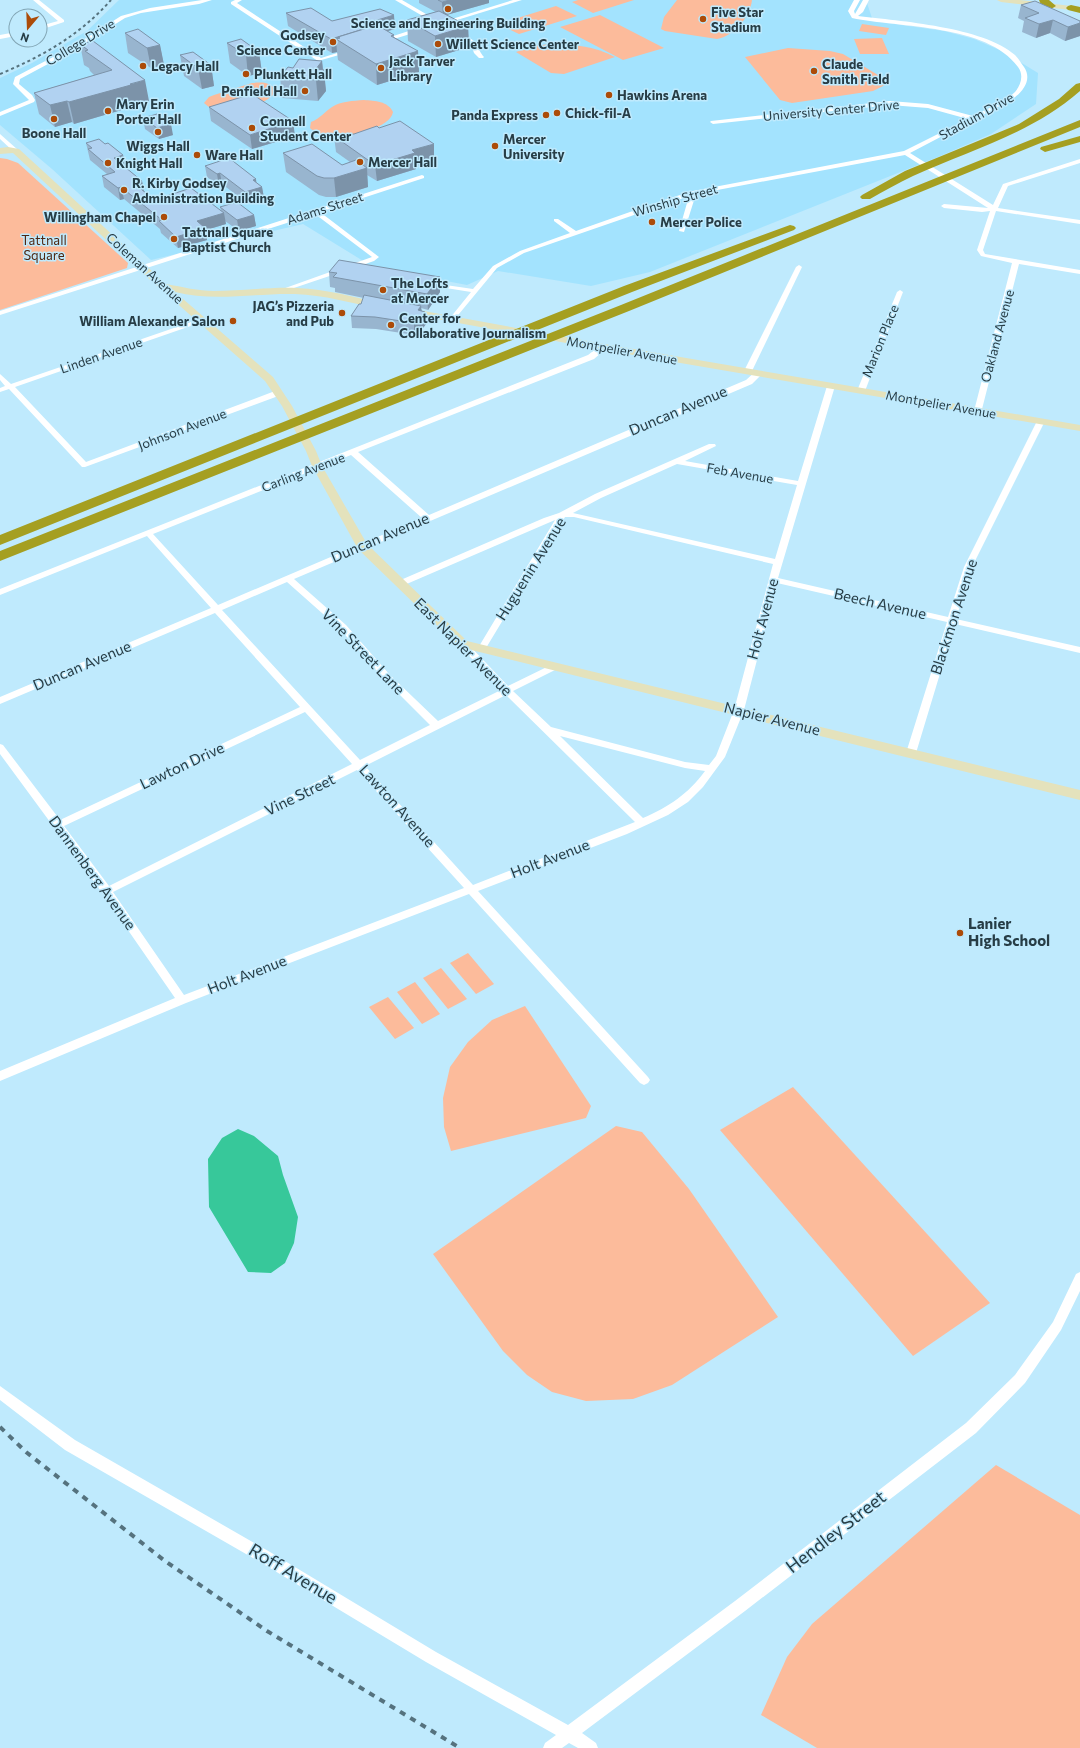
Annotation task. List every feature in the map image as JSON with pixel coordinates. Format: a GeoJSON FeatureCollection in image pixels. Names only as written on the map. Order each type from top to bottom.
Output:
{"type":"FeatureCollection","features":[{"type":"Feature","properties":{"kind":"highway"},"geometry":{"type":"LineString","coordinates":[[866,197],[913,172],[1029,123],[1059,104],[1080,86]]}},
{"type":"Feature","properties":{"kind":"highway"},"geometry":{"type":"LineString","coordinates":[[852,203],[1001,144],[1078,117]]}},
{"type":"Feature","properties":{"kind":"highway"},"geometry":{"type":"LineString","coordinates":[[0,556],[342,421],[952,176],[1078,117]]}},
{"type":"Feature","properties":{"kind":"highway"},"geometry":{"type":"LineString","coordinates":[[952,176],[1080,139]]}},
{"type":"Feature","properties":{"kind":"highway"},"geometry":{"type":"LineString","coordinates":[[0,540],[621,292],[803,222]]}},
{"type":"Feature","properties":{"kind":"street"},"geometry":{"type":"LineString","coordinates":[[36,0],[46,8]]}},
{"type":"Feature","properties":{"kind":"street","name":"College Drive"},"geometry":{"type":"LineString","coordinates":[[0,114],[28,104],[32,100],[30,96],[16,84],[17,78],[73,48],[111,22],[133,13],[146,10],[191,5],[209,0]]}},
{"type":"Feature","properties":{"kind":"street"},"geometry":{"type":"LineString","coordinates":[[239,0],[233,3],[320,60],[357,48]]}},
{"type":"Feature","properties":{"kind":"street"},"geometry":{"type":"LineString","coordinates":[[398,0],[446,27]]}},
{"type":"Feature","properties":{"kind":"street"},"geometry":{"type":"LineString","coordinates":[[432,25],[519,0]]}},
{"type":"Feature","properties":{"kind":"street"},"geometry":{"type":"LineString","coordinates":[[857,0],[851,11],[854,17],[860,12],[866,0]]}},
{"type":"Feature","properties":{"kind":"street"},"geometry":{"type":"LineString","coordinates":[[1000,0],[1044,2],[1078,8]]}},
{"type":"Feature","properties":{"kind":"street"},"geometry":{"type":"LineString","coordinates":[[48,10],[62,21],[48,26]]}},
{"type":"Feature","properties":{"kind":"street","name":"Stadium Drive"},"geometry":{"type":"LineString","coordinates":[[854,17],[960,33],[994,45],[1012,56],[1022,68],[1024,73],[1024,82],[1020,90],[1005,102],[906,153]]}},
{"type":"Feature","properties":{"kind":"street"},"geometry":{"type":"LineString","coordinates":[[372,44],[426,27]]}},
{"type":"Feature","properties":{"kind":"street"},"geometry":{"type":"LineString","coordinates":[[452,31],[473,43],[481,57]]}},
{"type":"Feature","properties":{"kind":"street","name":"University Center Drive"},"geometry":{"type":"LineString","coordinates":[[713,122],[890,103],[928,106],[972,118]]}},
{"type":"Feature","properties":{"kind":"street"},"geometry":{"type":"LineString","coordinates":[[0,136],[16,151]]}},
{"type":"Feature","properties":{"kind":"street"},"geometry":{"type":"LineString","coordinates":[[0,151],[16,151]]}},
{"type":"Feature","properties":{"kind":"street","name":"Coleman Avenue"},"geometry":{"type":"LineString","coordinates":[[16,151],[142,267],[258,368],[275,386],[311,451]]}},
{"type":"Feature","properties":{"kind":"street"},"geometry":{"type":"LineString","coordinates":[[906,153],[994,209]]}},
{"type":"Feature","properties":{"kind":"street","name":"Winship Street"},"geometry":{"type":"LineString","coordinates":[[452,319],[494,267],[522,252],[666,201],[693,193],[906,153]]}},
{"type":"Feature","properties":{"kind":"street"},"geometry":{"type":"LineString","coordinates":[[0,157],[15,159],[33,166]]}},
{"type":"Feature","properties":{"kind":"street"},"geometry":{"type":"LineString","coordinates":[[1080,162],[1005,185],[994,209],[980,250],[986,257],[1080,272]]}},
{"type":"Feature","properties":{"kind":"street","name":"Adams Street"},"geometry":{"type":"LineString","coordinates":[[0,313],[422,177]]}},
{"type":"Feature","properties":{"kind":"street"},"geometry":{"type":"LineString","coordinates":[[682,231],[693,193]]}},
{"type":"Feature","properties":{"kind":"street"},"geometry":{"type":"LineString","coordinates":[[944,206],[982,210],[994,209],[1080,222]]}},
{"type":"Feature","properties":{"kind":"street"},"geometry":{"type":"LineString","coordinates":[[280,291],[347,269],[372,260],[376,257],[315,212]]}},
{"type":"Feature","properties":{"kind":"street"},"geometry":{"type":"LineString","coordinates":[[556,220],[575,233]]}},
{"type":"Feature","properties":{"kind":"street","name":"Oakland Avenue"},"geometry":{"type":"LineString","coordinates":[[978,411],[1016,262]]}},
{"type":"Feature","properties":{"kind":"street"},"geometry":{"type":"LineString","coordinates":[[748,371],[799,267]]}},
{"type":"Feature","properties":{"kind":"street"},"geometry":{"type":"LineString","coordinates":[[347,269],[362,271]]}},
{"type":"Feature","properties":{"kind":"street"},"geometry":{"type":"LineString","coordinates":[[422,282],[475,291]]}},
{"type":"Feature","properties":{"kind":"street","name":"Montpelier Avenue"},"geometry":{"type":"LineString","coordinates":[[163,285],[188,292],[207,300],[280,291],[304,292],[585,344],[1080,428]]}},
{"type":"Feature","properties":{"kind":"street","name":"Marion Place"},"geometry":{"type":"LineString","coordinates":[[861,391],[900,292]]}},
{"type":"Feature","properties":{"kind":"street","name":"Coleman Avenue"},"geometry":{"type":"LineString","coordinates":[[203,320],[202,314],[207,300]]}},
{"type":"Feature","properties":{"kind":"street","name":"Linden Avenue"},"geometry":{"type":"LineString","coordinates":[[0,390],[203,320]]}},
{"type":"Feature","properties":{"kind":"street","name":"Carling Avenue"},"geometry":{"type":"LineString","coordinates":[[0,592],[591,357],[604,347]]}},
{"type":"Feature","properties":{"kind":"street","name":"Duncan Avenue"},"geometry":{"type":"LineString","coordinates":[[0,701],[749,382],[759,373]]}},
{"type":"Feature","properties":{"kind":"street"},"geometry":{"type":"LineString","coordinates":[[0,376],[10,386]]}},
{"type":"Feature","properties":{"kind":"street","name":"Johnson Avenue"},"geometry":{"type":"LineString","coordinates":[[10,386],[85,465],[278,393]]}},
{"type":"Feature","properties":{"kind":"street","name":"Holt Avenue"},"geometry":{"type":"LineString","coordinates":[[0,1076],[182,1000],[642,823],[664,813],[685,800],[700,785],[720,756],[739,710],[778,562],[831,386]]}},
{"type":"Feature","properties":{"kind":"street","name":"Blackmon Avenue"},"geometry":{"type":"LineString","coordinates":[[911,753],[968,567],[1040,421]]}},
{"type":"Feature","properties":{"kind":"street","name":"Huguenin Avenue"},"geometry":{"type":"LineString","coordinates":[[482,648],[562,515],[598,496],[712,446]]}},
{"type":"Feature","properties":{"kind":"street","name":"East Napier Avenue"},"geometry":{"type":"LineString","coordinates":[[311,451],[317,466],[362,546],[399,584],[463,644],[507,692],[548,730],[642,823]]}},
{"type":"Feature","properties":{"kind":"street"},"geometry":{"type":"LineString","coordinates":[[353,452],[427,518]]}},
{"type":"Feature","properties":{"kind":"street","name":"Feb Avenue"},"geometry":{"type":"LineString","coordinates":[[678,462],[802,484]]}},
{"type":"Feature","properties":{"kind":"street"},"geometry":{"type":"LineString","coordinates":[[399,584],[562,515],[574,516],[778,562]]}},
{"type":"Feature","properties":{"kind":"street","name":"Lawton Avenue"},"geometry":{"type":"LineString","coordinates":[[148,533],[215,609],[307,707],[644,1080]]}},
{"type":"Feature","properties":{"kind":"street","name":"Vine Street Lane"},"geometry":{"type":"LineString","coordinates":[[288,578],[342,627],[392,682],[437,726]]}},
{"type":"Feature","properties":{"kind":"street","name":"Beech Avenue"},"geometry":{"type":"LineString","coordinates":[[773,580],[1080,650]]}},
{"type":"Feature","properties":{"kind":"street","name":"Napier Avenue"},"geometry":{"type":"LineString","coordinates":[[463,644],[739,710],[1080,795]]}},
{"type":"Feature","properties":{"kind":"street","name":"Vine Street"},"geometry":{"type":"LineString","coordinates":[[106,891],[360,766],[556,666]]}},
{"type":"Feature","properties":{"kind":"street","name":"Lawton Drive"},"geometry":{"type":"LineString","coordinates":[[58,825],[307,707]]}},
{"type":"Feature","properties":{"kind":"street"},"geometry":{"type":"LineString","coordinates":[[548,730],[685,765],[712,769]]}},
{"type":"Feature","properties":{"kind":"street","name":"Dannenberg Avenue"},"geometry":{"type":"LineString","coordinates":[[0,747],[106,891],[182,1000]]}},
{"type":"Feature","properties":{"kind":"street","name":"Hendley Street"},"geometry":{"type":"LineString","coordinates":[[550,1748],[733,1611],[970,1428],[1020,1379],[1057,1326],[1080,1278]]}},
{"type":"Feature","properties":{"kind":"street","name":"Roff Avenue"},"geometry":{"type":"LineString","coordinates":[[0,1392],[70,1445],[265,1557],[430,1657],[569,1734],[591,1748]]}},
{"type":"Feature","properties":{"kind":"shaded area","name":"Mercer University"},"geometry":{"type":"Polygon","coordinates":[[[119,0],[866,0],[873,21],[944,31],[974,39],[1002,51],[1038,73],[1036,104],[991,134],[938,157],[650,272],[591,286],[498,271],[467,285],[373,267],[303,224],[151,260],[52,169],[0,125],[0,78],[32,63],[87,31],[119,0]]]}},
{"type":"Feature","properties":{"kind":"shaded area"},"geometry":{"type":"Polygon","coordinates":[[[238,1129],[254,1136],[278,1156],[298,1217],[294,1243],[285,1263],[271,1273],[248,1272],[209,1207],[208,1159],[222,1138],[238,1129]]]}},
{"type":"Feature","properties":{"kind":"green space"},"geometry":{"type":"Polygon","coordinates":[[[578,0],[634,0],[593,13],[572,2],[578,0]]]}},
{"type":"Feature","properties":{"kind":"green space","name":"Five Star Stadium"},"geometry":{"type":"Polygon","coordinates":[[[677,0],[752,0],[748,13],[740,25],[729,34],[717,39],[665,31],[661,29],[664,17],[677,0]]]}},
{"type":"Feature","properties":{"kind":"green space"},"geometry":{"type":"Polygon","coordinates":[[[556,6],[577,16],[519,34],[498,24],[556,6]]]}},
{"type":"Feature","properties":{"kind":"green space"},"geometry":{"type":"Polygon","coordinates":[[[600,15],[664,48],[623,60],[560,27],[600,15]]]}},
{"type":"Feature","properties":{"kind":"green space"},"geometry":{"type":"Polygon","coordinates":[[[862,24],[889,28],[886,35],[859,31],[862,24]]]}},
{"type":"Feature","properties":{"kind":"green space"},"geometry":{"type":"Polygon","coordinates":[[[882,38],[889,54],[860,54],[854,39],[882,38]]]}},
{"type":"Feature","properties":{"kind":"green space"},"geometry":{"type":"Polygon","coordinates":[[[550,44],[583,46],[599,50],[615,57],[564,74],[551,73],[516,52],[534,46],[550,44]]]}},
{"type":"Feature","properties":{"kind":"green space","name":"Claude Smith Field"},"geometry":{"type":"Polygon","coordinates":[[[788,48],[830,51],[843,54],[883,78],[886,82],[885,85],[873,91],[792,103],[780,100],[745,57],[788,48]]]}},
{"type":"Feature","properties":{"kind":"green space"},"geometry":{"type":"Polygon","coordinates":[[[252,83],[266,83],[271,85],[276,90],[265,101],[247,106],[210,108],[204,103],[209,97],[252,83]]]}},
{"type":"Feature","properties":{"kind":"green space"},"geometry":{"type":"Polygon","coordinates":[[[364,100],[381,102],[391,108],[393,112],[390,118],[384,123],[368,131],[340,136],[323,135],[310,128],[311,122],[336,105],[364,100]]]}},
{"type":"Feature","properties":{"kind":"green space","name":"Tattnall Square"},"geometry":{"type":"Polygon","coordinates":[[[0,158],[18,163],[128,263],[127,268],[0,310],[0,158]]]}},
{"type":"Feature","properties":{"kind":"green space"},"geometry":{"type":"Polygon","coordinates":[[[468,953],[494,984],[476,994],[450,963],[468,953]]]}},
{"type":"Feature","properties":{"kind":"green space"},"geometry":{"type":"Polygon","coordinates":[[[441,968],[467,999],[448,1009],[423,978],[441,968]]]}},
{"type":"Feature","properties":{"kind":"green space"},"geometry":{"type":"Polygon","coordinates":[[[415,982],[440,1014],[422,1024],[397,992],[415,982]]]}},
{"type":"Feature","properties":{"kind":"green space"},"geometry":{"type":"Polygon","coordinates":[[[388,997],[414,1028],[395,1039],[369,1007],[388,997]]]}},
{"type":"Feature","properties":{"kind":"green space"},"geometry":{"type":"Polygon","coordinates":[[[525,1006],[591,1106],[586,1118],[451,1151],[444,1127],[443,1098],[450,1067],[468,1042],[492,1020],[525,1006]]]}},
{"type":"Feature","properties":{"kind":"green space"},"geometry":{"type":"Polygon","coordinates":[[[793,1087],[990,1303],[913,1356],[720,1130],[793,1087]]]}},
{"type":"Feature","properties":{"kind":"green space"},"geometry":{"type":"Polygon","coordinates":[[[616,1126],[642,1132],[689,1189],[778,1317],[672,1385],[633,1399],[586,1401],[552,1392],[527,1375],[503,1351],[433,1254],[616,1126]]]}},
{"type":"Feature","properties":{"kind":"green space"},"geometry":{"type":"Polygon","coordinates":[[[996,1465],[1080,1515],[1080,1748],[817,1748],[761,1715],[787,1657],[812,1624],[996,1465]]]}},
{"type":"Feature","properties":{"kind":"building"},"geometry":{"type":"Polygon","coordinates":[[[438,0],[450,0],[442,2],[438,0]]]}},
{"type":"Feature","properties":{"kind":"building"},"geometry":{"type":"Polygon","coordinates":[[[1035,1],[1080,21],[1080,23],[1068,27],[1053,20],[1039,24],[1025,18],[1039,13],[1021,5],[1035,1]]]}},
{"type":"Feature","properties":{"kind":"building"},"geometry":{"type":"Polygon","coordinates":[[[311,8],[332,21],[380,9],[394,15],[364,24],[370,27],[331,39],[286,13],[311,8]]]}},
{"type":"Feature","properties":{"kind":"building"},"geometry":{"type":"Polygon","coordinates":[[[439,11],[468,26],[435,36],[407,20],[439,11]]]}},
{"type":"Feature","properties":{"kind":"building"},"geometry":{"type":"Polygon","coordinates":[[[377,25],[394,35],[391,36],[418,51],[376,64],[336,39],[340,38],[338,37],[377,25]]]}},
{"type":"Feature","properties":{"kind":"building"},"geometry":{"type":"Polygon","coordinates":[[[138,29],[160,45],[147,48],[125,33],[138,29]]]}},
{"type":"Feature","properties":{"kind":"building"},"geometry":{"type":"Polygon","coordinates":[[[241,39],[259,52],[246,55],[227,43],[241,39]]]}},
{"type":"Feature","properties":{"kind":"building"},"geometry":{"type":"Polygon","coordinates":[[[93,41],[145,80],[69,102],[67,101],[50,105],[34,93],[112,70],[85,51],[88,50],[80,44],[93,41]]]}},
{"type":"Feature","properties":{"kind":"building"},"geometry":{"type":"Polygon","coordinates":[[[193,52],[211,65],[198,68],[180,55],[193,52]]]}},
{"type":"Feature","properties":{"kind":"building"},"geometry":{"type":"Polygon","coordinates":[[[299,59],[322,61],[316,69],[324,70],[316,80],[280,77],[288,67],[293,68],[299,59]]]}},
{"type":"Feature","properties":{"kind":"building"},"geometry":{"type":"Polygon","coordinates":[[[252,94],[293,121],[250,135],[209,107],[252,94]]]}},
{"type":"Feature","properties":{"kind":"building"},"geometry":{"type":"Polygon","coordinates":[[[157,114],[171,124],[157,128],[143,118],[157,114]]]}},
{"type":"Feature","properties":{"kind":"building"},"geometry":{"type":"Polygon","coordinates":[[[400,121],[434,144],[412,150],[415,153],[375,165],[334,136],[354,134],[377,126],[379,128],[400,121]]]}},
{"type":"Feature","properties":{"kind":"building"},"geometry":{"type":"Polygon","coordinates":[[[99,139],[105,144],[108,143],[123,155],[114,158],[142,181],[134,183],[154,200],[191,188],[224,213],[197,221],[205,228],[176,237],[159,221],[162,220],[121,187],[118,188],[102,176],[115,172],[88,149],[92,148],[86,143],[99,139]]]}},
{"type":"Feature","properties":{"kind":"building"},"geometry":{"type":"Polygon","coordinates":[[[312,144],[342,165],[356,160],[367,168],[334,178],[324,178],[317,176],[283,153],[312,144]]]}},
{"type":"Feature","properties":{"kind":"building"},"geometry":{"type":"Polygon","coordinates":[[[229,158],[256,179],[253,180],[262,187],[245,192],[220,173],[217,174],[205,166],[229,158]]]}},
{"type":"Feature","properties":{"kind":"building"},"geometry":{"type":"Polygon","coordinates":[[[237,202],[254,215],[237,220],[220,207],[237,202]]]}},
{"type":"Feature","properties":{"kind":"building"},"geometry":{"type":"Polygon","coordinates":[[[339,260],[440,277],[427,294],[333,277],[337,273],[329,272],[339,260]]]}},
{"type":"Feature","properties":{"kind":"building"},"geometry":{"type":"Polygon","coordinates":[[[364,295],[421,306],[418,310],[425,312],[418,323],[375,317],[351,316],[359,304],[361,304],[364,295]]]}},
{"type":"Feature","properties":{"kind":"railway"},"geometry":{"type":"LineString","coordinates":[[0,74],[46,52],[74,34],[87,24],[111,0]]}},
{"type":"Feature","properties":{"kind":"railway"},"geometry":{"type":"LineString","coordinates":[[0,1427],[26,1452],[165,1561],[267,1631],[460,1748]]}},
{"type":"Feature","properties":{"kind":"place","name":"Science and Engineering Building"},"geometry":{"type":"Point","coordinates":[448,9]}},
{"type":"Feature","properties":{"kind":"place","name":"Five Star Stadium"},"geometry":{"type":"Point","coordinates":[703,19]}},
{"type":"Feature","properties":{"kind":"place","name":"Godsey Science Center"},"geometry":{"type":"Point","coordinates":[333,42]}},
{"type":"Feature","properties":{"kind":"place","name":"Willett Science Center"},"geometry":{"type":"Point","coordinates":[438,44]}},
{"type":"Feature","properties":{"kind":"place","name":"Legacy Hall"},"geometry":{"type":"Point","coordinates":[143,66]}},
{"type":"Feature","properties":{"kind":"place","name":"Jack Tarver Library"},"geometry":{"type":"Point","coordinates":[381,68]}},
{"type":"Feature","properties":{"kind":"place","name":"Claude Smith Field"},"geometry":{"type":"Point","coordinates":[814,71]}},
{"type":"Feature","properties":{"kind":"place","name":"Plunkett Hall"},"geometry":{"type":"Point","coordinates":[246,74]}},
{"type":"Feature","properties":{"kind":"place","name":"Penfield Hall"},"geometry":{"type":"Point","coordinates":[305,91]}},
{"type":"Feature","properties":{"kind":"place","name":"Hawkins Arena"},"geometry":{"type":"Point","coordinates":[609,95]}},
{"type":"Feature","properties":{"kind":"place","name":"Mary Erin Porter Hall"},"geometry":{"type":"Point","coordinates":[108,111]}},
{"type":"Feature","properties":{"kind":"place","name":"Chick-fil-A"},"geometry":{"type":"Point","coordinates":[557,113]}},
{"type":"Feature","properties":{"kind":"place","name":"Panda Express"},"geometry":{"type":"Point","coordinates":[546,115]}},
{"type":"Feature","properties":{"kind":"place","name":"Boone Hall"},"geometry":{"type":"Point","coordinates":[54,119]}},
{"type":"Feature","properties":{"kind":"place","name":"Connell Student Center"},"geometry":{"type":"Point","coordinates":[252,128]}},
{"type":"Feature","properties":{"kind":"place","name":"Wiggs Hall"},"geometry":{"type":"Point","coordinates":[158,132]}},
{"type":"Feature","properties":{"kind":"place","name":"Mercer University"},"geometry":{"type":"Point","coordinates":[495,146]}},
{"type":"Feature","properties":{"kind":"place","name":"Ware Hall"},"geometry":{"type":"Point","coordinates":[197,155]}},
{"type":"Feature","properties":{"kind":"place","name":"Mercer Hall"},"geometry":{"type":"Point","coordinates":[360,162]}},
{"type":"Feature","properties":{"kind":"place","name":"Knight Hall"},"geometry":{"type":"Point","coordinates":[108,163]}},
{"type":"Feature","properties":{"kind":"place","name":"R. Kirby Godsey Administration Building"},"geometry":{"type":"Point","coordinates":[124,190]}},
{"type":"Feature","properties":{"kind":"place","name":"Willingham Chapel"},"geometry":{"type":"Point","coordinates":[164,217]}},
{"type":"Feature","properties":{"kind":"place","name":"Mercer Police"},"geometry":{"type":"Point","coordinates":[652,222]}},
{"type":"Feature","properties":{"kind":"place","name":"Tattnall Square Baptist Church"},"geometry":{"type":"Point","coordinates":[174,239]}},
{"type":"Feature","properties":{"kind":"place","name":"The Lofts at Mercer"},"geometry":{"type":"Point","coordinates":[383,290]}},
{"type":"Feature","properties":{"kind":"place","name":"JAG’s Pizzeria and Pub"},"geometry":{"type":"Point","coordinates":[342,313]}},
{"type":"Feature","properties":{"kind":"place","name":"William Alexander Salon"},"geometry":{"type":"Point","coordinates":[233,321]}},
{"type":"Feature","properties":{"kind":"place","name":"Center for Collaborative Journalism"},"geometry":{"type":"Point","coordinates":[391,325]}},
{"type":"Feature","properties":{"kind":"place","name":"Lanier High School"},"geometry":{"type":"Point","coordinates":[960,933]}}]}
